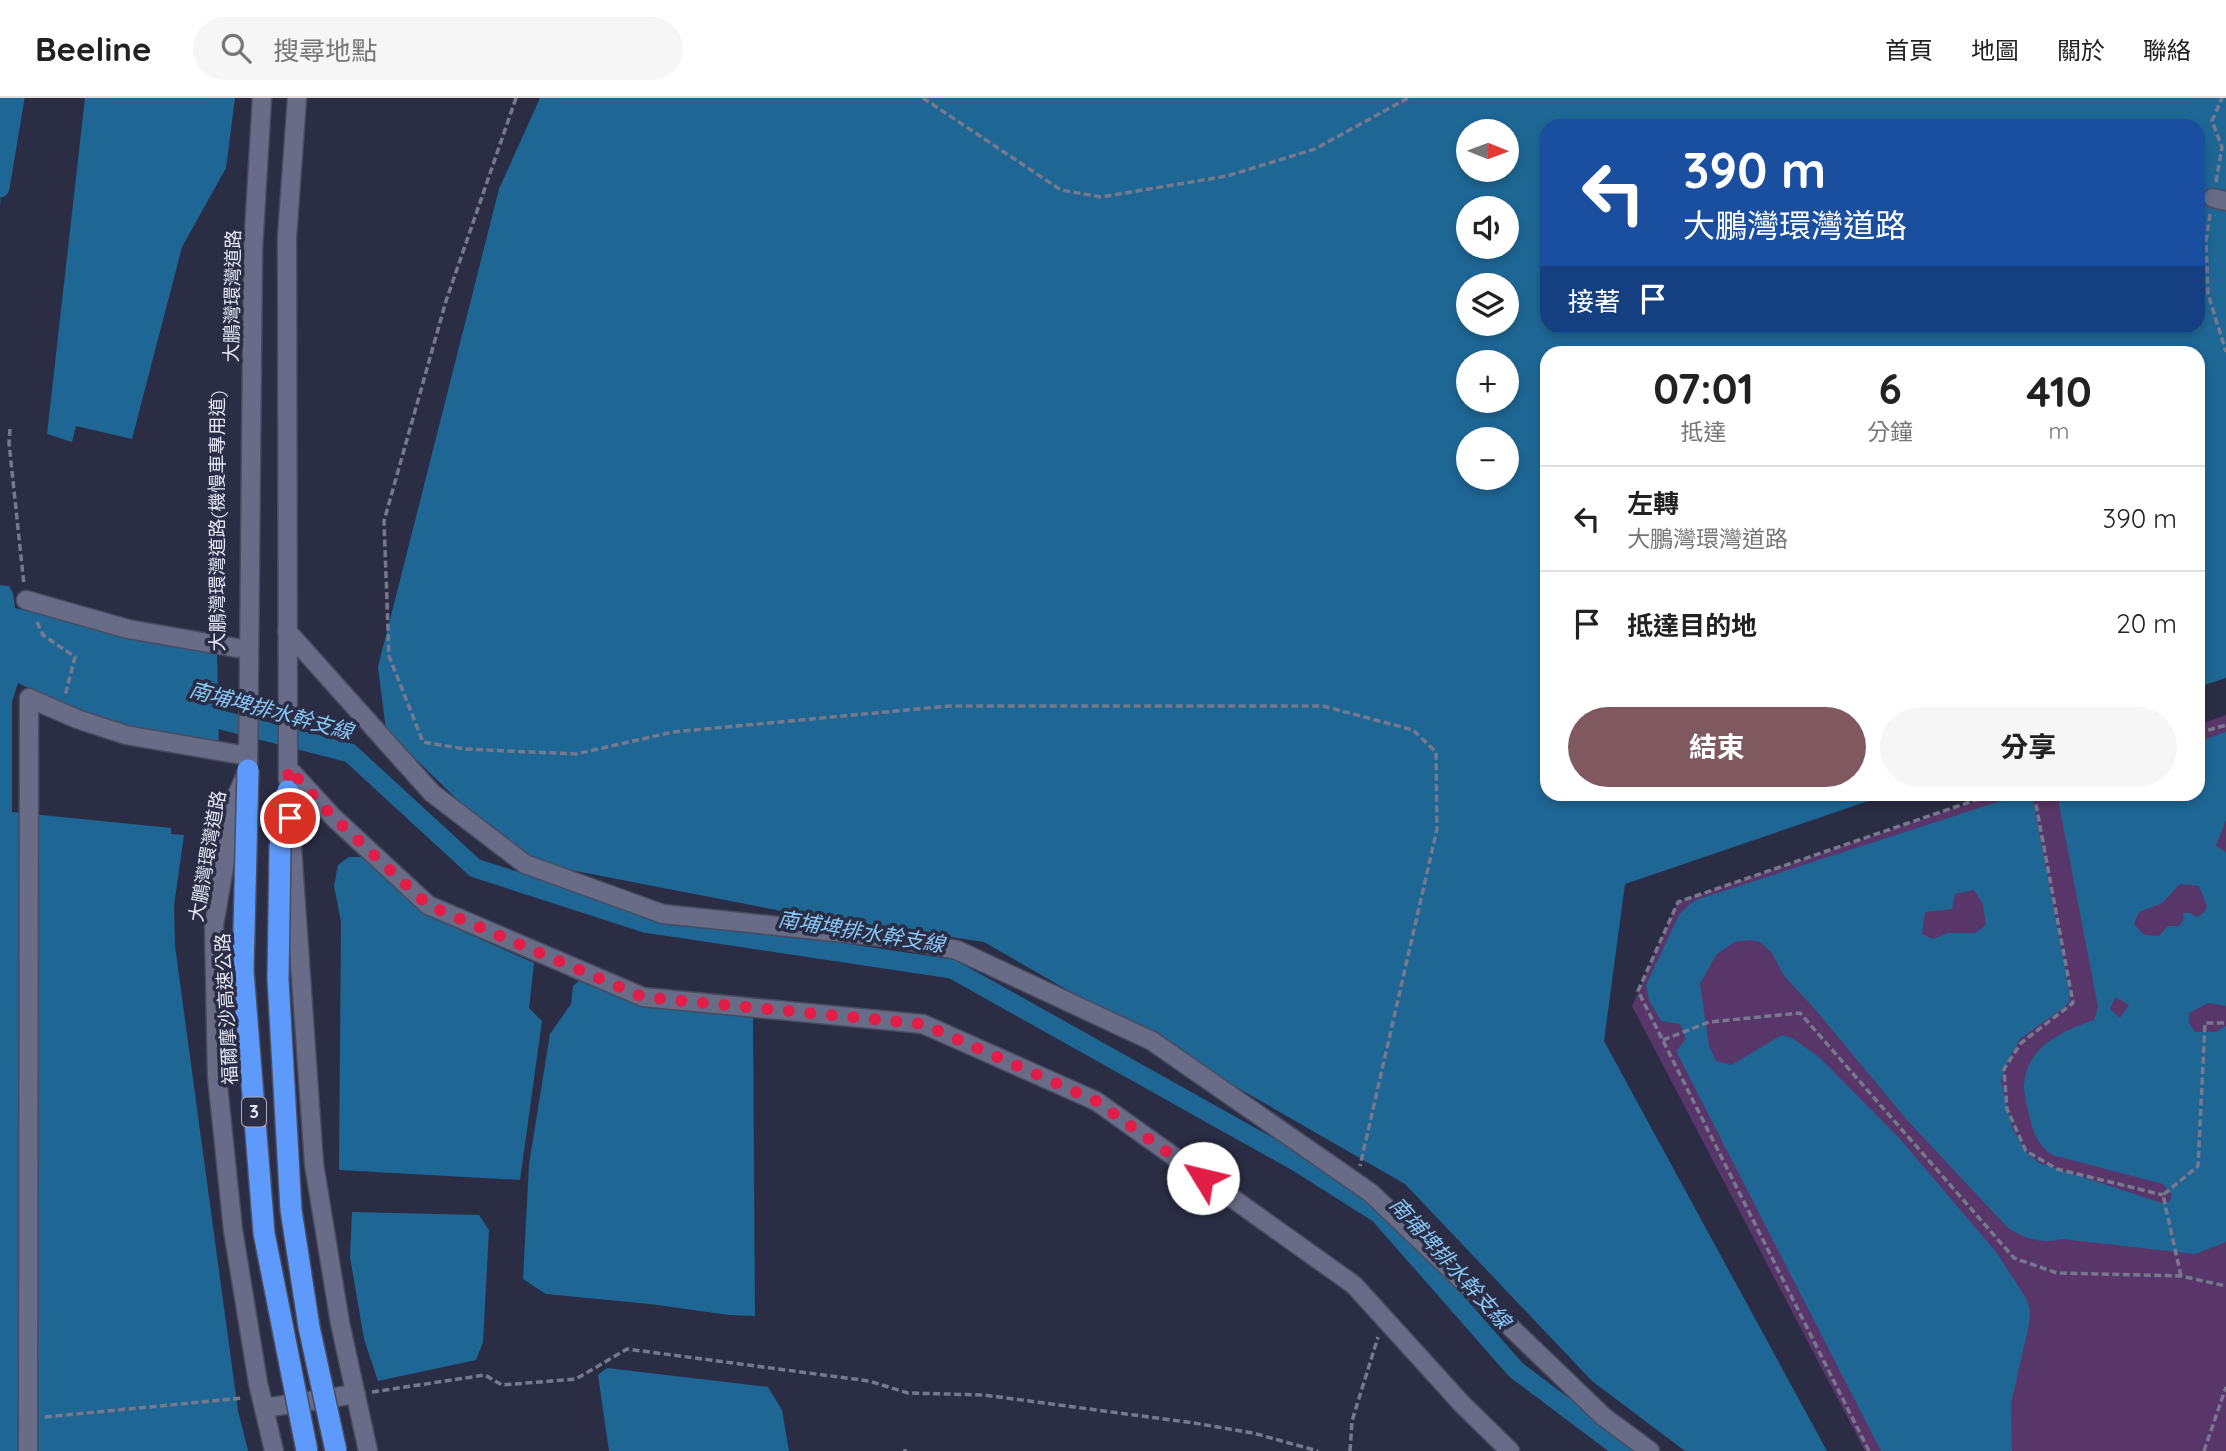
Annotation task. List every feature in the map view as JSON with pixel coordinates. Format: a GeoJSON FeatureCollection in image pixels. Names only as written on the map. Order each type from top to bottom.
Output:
{"type":"FeatureCollection","features":[{"type":"Feature","properties":{"kind":"highway","name":"福爾摩沙高速公路"},"geometry":{"type":"LineString","coordinates":[[246,759],[243,971],[264,1233],[307,1451]]}},
{"type":"Feature","properties":{"kind":"highway","name":"3"},"geometry":{"type":"LineString","coordinates":[[288,791],[280,847],[278,979],[291,1210],[309,1327],[336,1451]]}},
{"type":"Feature","properties":{"kind":"street","name":"大鵬灣環灣道路(機慢車專用道)"},"geometry":{"type":"LineString","coordinates":[[243,686],[237,648],[241,248],[253,98]]}},
{"type":"Feature","properties":{"kind":"street","name":"大鵬灣環灣道路"},"geometry":{"type":"LineString","coordinates":[[262,98],[253,248],[243,686],[246,759],[236,797],[214,925],[217,1076],[233,1230],[274,1451]]}},
{"type":"Feature","properties":{"kind":"street"},"geometry":{"type":"LineString","coordinates":[[297,98],[287,237],[288,791],[314,1164],[340,1323],[368,1451]]}},
{"type":"Feature","properties":{"kind":"street"},"geometry":{"type":"LineString","coordinates":[[26,600],[128,629],[237,648]]}},
{"type":"Feature","properties":{"kind":"street"},"geometry":{"type":"LineString","coordinates":[[288,631],[432,793],[525,864],[663,914],[893,938],[957,950],[1152,1041],[1371,1193],[1604,1417],[1650,1451]]}},
{"type":"Feature","properties":{"kind":"street"},"geometry":{"type":"LineString","coordinates":[[28,1451],[29,698],[77,719],[125,734],[246,759]]}},
{"type":"Feature","properties":{"kind":"street"},"geometry":{"type":"LineString","coordinates":[[288,768],[333,817],[428,905],[643,997],[923,1024],[1096,1101],[1353,1285],[1462,1405],[1510,1451]]}},
{"type":"Feature","properties":{"kind":"street"},"geometry":{"type":"LineString","coordinates":[[264,1408],[356,1394]]}},
{"type":"Feature","properties":{"kind":"path"},"geometry":{"type":"LineString","coordinates":[[516,98],[446,301],[384,521],[389,656],[423,742],[465,750],[576,754],[673,732],[949,706],[1323,706],[1413,730],[1436,752],[1437,829],[1359,1165],[1371,1193]]}},
{"type":"Feature","properties":{"kind":"path"},"geometry":{"type":"LineString","coordinates":[[923,98],[1060,190],[1101,197],[1227,176],[1315,149],[1408,98]]}},
{"type":"Feature","properties":{"kind":"path"},"geometry":{"type":"LineString","coordinates":[[2222,98],[2212,121],[2222,148],[2219,200],[2206,241],[2208,294],[2226,352]]}},
{"type":"Feature","properties":{"kind":"path"},"geometry":{"type":"LineString","coordinates":[[10,429],[9,443],[26,600],[43,635],[75,657],[61,711]]}},
{"type":"Feature","properties":{"kind":"path"},"geometry":{"type":"LineString","coordinates":[[2205,731],[2226,726]]}},
{"type":"Feature","properties":{"kind":"path"},"geometry":{"type":"LineString","coordinates":[[1869,1451],[1638,991],[1678,902],[1973,801]]}},
{"type":"Feature","properties":{"kind":"path"},"geometry":{"type":"LineString","coordinates":[[2035,801],[2073,1003],[2021,1043],[2004,1069],[2007,1109],[2026,1151],[2057,1169],[2163,1195]]}},
{"type":"Feature","properties":{"kind":"path"},"geometry":{"type":"LineString","coordinates":[[1663,1041],[1709,1022],[1800,1013],[2014,1258],[2057,1273],[2181,1276],[2226,1286]]}},
{"type":"Feature","properties":{"kind":"path"},"geometry":{"type":"LineString","coordinates":[[2163,1195],[2198,1166],[2205,1023],[2226,1023]]}},
{"type":"Feature","properties":{"kind":"path"},"geometry":{"type":"LineString","coordinates":[[2163,1195],[2181,1276]]}},
{"type":"Feature","properties":{"kind":"path"},"geometry":{"type":"LineString","coordinates":[[1350,1451],[1352,1422],[1384,1318]]}},
{"type":"Feature","properties":{"kind":"path"},"geometry":{"type":"LineString","coordinates":[[356,1394],[485,1375],[502,1385],[576,1379],[627,1349],[869,1381],[908,1393],[984,1395],[1194,1423],[1253,1433],[1318,1451]]}},
{"type":"Feature","properties":{"kind":"path"},"geometry":{"type":"LineString","coordinates":[[2204,1451],[2226,1387]]}},
{"type":"Feature","properties":{"kind":"path"},"geometry":{"type":"LineString","coordinates":[[28,1419],[244,1398],[264,1408]]}},
{"type":"Feature","properties":{"kind":"shaded area"},"geometry":{"type":"Polygon","coordinates":[[[2226,715],[2226,1451],[1865,1451],[1632,1006],[1678,902],[1975,801],[2205,801],[2205,722],[2226,715]]]}},
{"type":"Feature","properties":{"kind":"water"},"geometry":{"type":"Polygon","coordinates":[[[0,98],[21,98],[4,158],[0,206],[0,98]]]}},
{"type":"Feature","properties":{"kind":"water"},"geometry":{"type":"Polygon","coordinates":[[[85,98],[235,98],[226,168],[182,247],[132,439],[76,426],[72,442],[47,434],[85,98]]]}},
{"type":"Feature","properties":{"kind":"water"},"geometry":{"type":"Polygon","coordinates":[[[540,98],[2226,98],[2226,678],[2205,685],[2205,346],[1540,346],[1540,801],[1868,801],[1625,884],[1604,1041],[1827,1451],[1685,1451],[1592,1381],[1405,1184],[984,942],[787,912],[519,860],[386,730],[378,667],[499,189],[540,98]]]}},
{"type":"Feature","properties":{"kind":"water"},"geometry":{"type":"Polygon","coordinates":[[[0,585],[9,586],[15,608],[166,644],[217,650],[219,749],[99,722],[18,683],[12,702],[12,812],[171,828],[171,834],[184,835],[174,906],[175,946],[238,1411],[248,1451],[0,1451],[0,585]]]}},
{"type":"Feature","properties":{"kind":"water"},"geometry":{"type":"Polygon","coordinates":[[[2226,732],[2226,820],[2216,846],[2226,852],[2226,1006],[2208,1003],[2189,1013],[2189,1023],[2195,1032],[2216,1032],[2226,1026],[2226,1242],[2195,1254],[2062,1239],[2041,1241],[2021,1235],[2008,1228],[1907,1120],[1784,976],[1772,953],[1760,942],[1734,942],[1716,955],[1700,984],[1709,1046],[1716,1061],[1731,1065],[1782,1035],[1792,1038],[1819,1057],[1900,1139],[1996,1252],[2026,1298],[2030,1309],[2029,1325],[2011,1403],[2012,1451],[1881,1451],[1678,1055],[1677,1050],[1686,1039],[1680,1024],[1661,1021],[1649,1000],[1646,985],[1679,915],[1696,900],[2001,801],[2033,801],[2070,995],[2069,1002],[2063,1008],[2020,1039],[2009,1059],[2001,1081],[2012,1128],[2028,1154],[2039,1163],[2162,1203],[2169,1202],[2172,1195],[2163,1184],[2052,1155],[2042,1146],[2034,1132],[2024,1087],[2031,1061],[2038,1051],[2058,1035],[2094,1020],[2098,1007],[2059,801],[2205,801],[2205,740],[2226,732]],[[2180,884],[2162,903],[2139,912],[2134,924],[2144,935],[2159,936],[2168,926],[2179,926],[2184,919],[2183,913],[2197,917],[2204,913],[2207,906],[2199,886],[2180,884]],[[1974,890],[1955,894],[1952,909],[1925,912],[1922,934],[1933,939],[1948,933],[1975,933],[1986,925],[1983,904],[1974,890]],[[2115,997],[2110,1009],[2120,1018],[2129,1005],[2115,997]]]}},
{"type":"Feature","properties":{"kind":"water"},"geometry":{"type":"Polygon","coordinates":[[[349,857],[365,857],[431,917],[534,963],[529,1008],[542,1021],[520,1180],[339,1170],[341,922],[334,886],[338,865],[349,857]]]}},
{"type":"Feature","properties":{"kind":"water"},"geometry":{"type":"Polygon","coordinates":[[[580,980],[640,1003],[678,1010],[753,1015],[755,1316],[546,1294],[523,1279],[529,1164],[550,1034],[571,1004],[573,986],[580,980]]]}},
{"type":"Feature","properties":{"kind":"water"},"geometry":{"type":"Polygon","coordinates":[[[352,1212],[479,1215],[489,1230],[483,1342],[476,1360],[378,1381],[364,1339],[350,1257],[352,1212]]]}},
{"type":"Feature","properties":{"kind":"water"},"geometry":{"type":"Polygon","coordinates":[[[607,1368],[768,1387],[782,1410],[789,1451],[609,1451],[598,1375],[607,1368]]]}},
{"type":"Feature","properties":{"kind":"waterway"},"geometry":{"type":"LineString","coordinates":[[0,188],[15,98]]}},
{"type":"Feature","properties":{"kind":"waterway","name":"南埔埤排水幹支線"},"geometry":{"type":"LineString","coordinates":[[194,713],[350,753],[475,868],[645,923],[952,969],[1297,1162],[1379,1214],[1516,1370],[1624,1451]]}},
{"type":"Feature","properties":{"kind":"route"},"geometry":{"type":"LineString","coordinates":[[290,818],[288,768],[333,817],[428,905],[643,997],[923,1024],[1096,1101],[1203,1178]]}}]}
